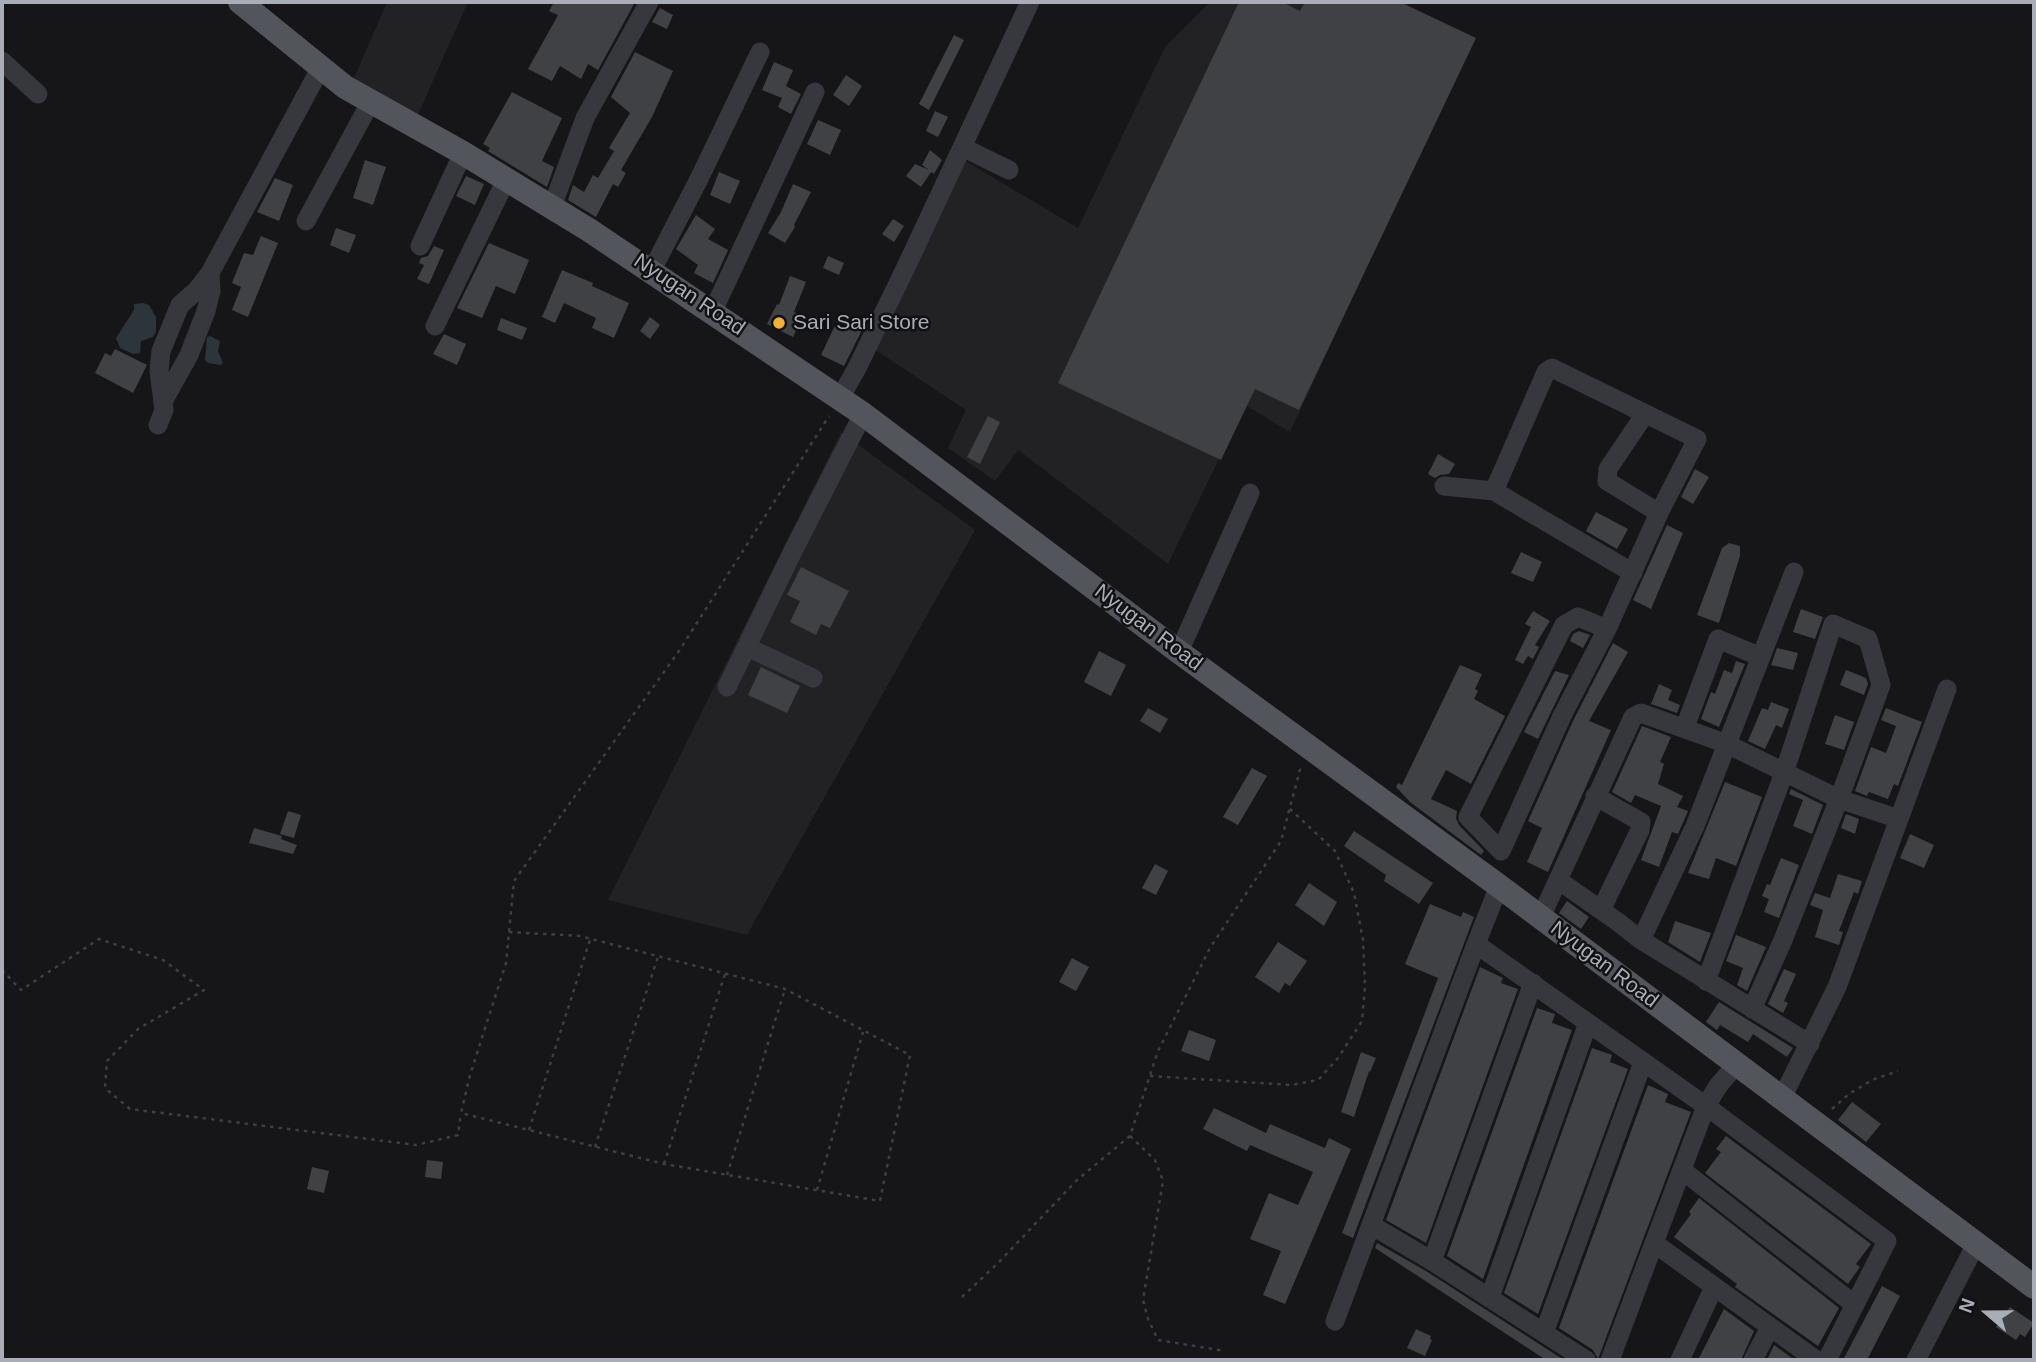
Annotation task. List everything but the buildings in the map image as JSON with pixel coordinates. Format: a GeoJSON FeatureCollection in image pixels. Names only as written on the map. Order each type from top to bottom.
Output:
{"type":"FeatureCollection","features":[{"type":"Feature","properties":{"kind":"main road","name":"Nyugan Road"},"geometry":{"type":"LineString","coordinates":[[240,2],[320,69],[370,103],[507,178],[652,270],[863,414],[2034,1287]]}},
{"type":"Feature","properties":{"kind":"street"},"geometry":{"type":"LineString","coordinates":[[552,207],[585,118],[649,2]]}},
{"type":"Feature","properties":{"kind":"street"},"geometry":{"type":"LineString","coordinates":[[840,398],[857,368],[1030,2]]}},
{"type":"Feature","properties":{"kind":"street"},"geometry":{"type":"LineString","coordinates":[[652,270],[701,177],[760,52]]}},
{"type":"Feature","properties":{"kind":"street"},"geometry":{"type":"LineString","coordinates":[[2,61],[38,94]]}},
{"type":"Feature","properties":{"kind":"street"},"geometry":{"type":"LineString","coordinates":[[158,425],[164,410],[159,371],[161,351],[180,305],[210,273],[320,69]]}},
{"type":"Feature","properties":{"kind":"street"},"geometry":{"type":"LineString","coordinates":[[713,311],[815,92]]}},
{"type":"Feature","properties":{"kind":"street"},"geometry":{"type":"LineString","coordinates":[[306,220],[370,103]]}},
{"type":"Feature","properties":{"kind":"street"},"geometry":{"type":"LineString","coordinates":[[962,147],[1009,170]]}},
{"type":"Feature","properties":{"kind":"street"},"geometry":{"type":"LineString","coordinates":[[420,246],[463,153]]}},
{"type":"Feature","properties":{"kind":"street"},"geometry":{"type":"LineString","coordinates":[[436,326],[507,178]]}},
{"type":"Feature","properties":{"kind":"street"},"geometry":{"type":"LineString","coordinates":[[164,400],[188,355],[206,311],[211,291],[210,273]]}},
{"type":"Feature","properties":{"kind":"street"},"geometry":{"type":"LineString","coordinates":[[1335,1321],[1476,944],[1501,851],[1562,716],[1607,629],[1659,513],[1696,439],[1552,368],[1546,372],[1494,491]]}},
{"type":"Feature","properties":{"kind":"street"},"geometry":{"type":"LineString","coordinates":[[727,687],[863,414]]}},
{"type":"Feature","properties":{"kind":"street"},"geometry":{"type":"LineString","coordinates":[[1646,414],[1608,469],[1607,481],[1659,513]]}},
{"type":"Feature","properties":{"kind":"street"},"geometry":{"type":"LineString","coordinates":[[1444,486],[1494,491],[1633,573]]}},
{"type":"Feature","properties":{"kind":"street"},"geometry":{"type":"LineString","coordinates":[[1179,652],[1250,493]]}},
{"type":"Feature","properties":{"kind":"street"},"geometry":{"type":"LineString","coordinates":[[1641,940],[1695,826],[1794,572]]}},
{"type":"Feature","properties":{"kind":"street"},"geometry":{"type":"LineString","coordinates":[[1501,851],[1468,817],[1564,625],[1578,617],[1607,629]]}},
{"type":"Feature","properties":{"kind":"street"},"geometry":{"type":"LineString","coordinates":[[1706,981],[1784,773],[1833,624],[1868,639],[1881,685],[1783,940],[1752,1009]]}},
{"type":"Feature","properties":{"kind":"street"},"geometry":{"type":"LineString","coordinates":[[1685,727],[1718,639],[1761,657]]}},
{"type":"Feature","properties":{"kind":"street"},"geometry":{"type":"LineString","coordinates":[[747,647],[813,678]]}},
{"type":"Feature","properties":{"kind":"street"},"geometry":{"type":"LineString","coordinates":[[1782,1098],[1837,987],[1947,689]]}},
{"type":"Feature","properties":{"kind":"street"},"geometry":{"type":"LineString","coordinates":[[1541,918],[1633,717],[1641,713],[1727,744],[1839,799],[1899,819]]}},
{"type":"Feature","properties":{"kind":"street"},"geometry":{"type":"LineString","coordinates":[[1595,796],[1640,822],[1640,830],[1601,910]]}},
{"type":"Feature","properties":{"kind":"street"},"geometry":{"type":"LineString","coordinates":[[1558,880],[1641,940],[1810,1044]]}},
{"type":"Feature","properties":{"kind":"street"},"geometry":{"type":"LineString","coordinates":[[1476,944],[1706,1106],[1887,1241],[1828,1360]]}},
{"type":"Feature","properties":{"kind":"street"},"geometry":{"type":"LineString","coordinates":[[1432,1261],[1533,983]]}},
{"type":"Feature","properties":{"kind":"street"},"geometry":{"type":"LineString","coordinates":[[1490,1297],[1588,1023]]}},
{"type":"Feature","properties":{"kind":"street"},"geometry":{"type":"LineString","coordinates":[[1544,1333],[1643,1062]]}},
{"type":"Feature","properties":{"kind":"street"},"geometry":{"type":"LineString","coordinates":[[1610,1360],[1706,1106],[1717,1086],[1736,1065]]}},
{"type":"Feature","properties":{"kind":"street"},"geometry":{"type":"LineString","coordinates":[[1682,1170],[1855,1305]]}},
{"type":"Feature","properties":{"kind":"street"},"geometry":{"type":"LineString","coordinates":[[1371,1225],[1490,1297],[1586,1360]]}},
{"type":"Feature","properties":{"kind":"street"},"geometry":{"type":"LineString","coordinates":[[1916,1360],[1977,1242]]}},
{"type":"Feature","properties":{"kind":"street"},"geometry":{"type":"LineString","coordinates":[[1654,1243],[1816,1360]]}},
{"type":"Feature","properties":{"kind":"street"},"geometry":{"type":"LineString","coordinates":[[1680,1360],[1714,1287]]}},
{"type":"Feature","properties":{"kind":"street"},"geometry":{"type":"LineString","coordinates":[[1753,1360],[1770,1327]]}},
{"type":"Feature","properties":{"kind":"path"},"geometry":{"type":"LineString","coordinates":[[2,970],[21,990],[99,939],[163,960],[204,990],[138,1029],[107,1061],[105,1088],[130,1109],[416,1145],[458,1135],[470,1075],[506,963],[514,881],[679,652],[840,398]]}},
{"type":"Feature","properties":{"kind":"path"},"geometry":{"type":"LineString","coordinates":[[961,1297],[998,1263],[1077,1180],[1130,1136],[1158,1051],[1210,948],[1281,841],[1307,746]]}},
{"type":"Feature","properties":{"kind":"path"},"geometry":{"type":"LineString","coordinates":[[1150,1076],[1291,1085],[1318,1080],[1338,1058],[1363,1021],[1363,940],[1354,892],[1335,850],[1289,808]]}},
{"type":"Feature","properties":{"kind":"path"},"geometry":{"type":"LineString","coordinates":[[461,1113],[664,1164],[880,1200],[910,1055],[785,989],[590,938],[509,932]]}},
{"type":"Feature","properties":{"kind":"path"},"geometry":{"type":"LineString","coordinates":[[529,1130],[590,938]]}},
{"type":"Feature","properties":{"kind":"path"},"geometry":{"type":"LineString","coordinates":[[595,1147],[659,956]]}},
{"type":"Feature","properties":{"kind":"path"},"geometry":{"type":"LineString","coordinates":[[664,1164],[725,973]]}},
{"type":"Feature","properties":{"kind":"path"},"geometry":{"type":"LineString","coordinates":[[727,1175],[785,989]]}},
{"type":"Feature","properties":{"kind":"path"},"geometry":{"type":"LineString","coordinates":[[817,1190],[864,1030]]}},
{"type":"Feature","properties":{"kind":"path"},"geometry":{"type":"LineString","coordinates":[[1816,1123],[1849,1094],[1872,1080],[1899,1071]]}},
{"type":"Feature","properties":{"kind":"path"},"geometry":{"type":"LineString","coordinates":[[1130,1136],[1154,1160],[1163,1181],[1143,1300],[1148,1319],[1158,1339],[1225,1351]]}},
{"type":"Feature","properties":{"kind":"shaded area"},"geometry":{"type":"Polygon","coordinates":[[[387,2],[468,2],[416,119],[354,78],[387,2]]]}},
{"type":"Feature","properties":{"kind":"shaded area"},"geometry":{"type":"Polygon","coordinates":[[[1204,2],[1401,2],[1473,40],[1290,432],[1245,405],[1168,564],[1018,450],[995,481],[948,448],[966,410],[874,349],[962,159],[1078,228],[1165,47],[1208,4],[1204,2]]]}},
{"type":"Feature","properties":{"kind":"shaded area"},"geometry":{"type":"Polygon","coordinates":[[[134,304],[149,305],[156,317],[156,332],[153,337],[141,341],[140,353],[133,354],[120,348],[116,338],[134,310],[134,304]]]}},
{"type":"Feature","properties":{"kind":"shaded area"},"geometry":{"type":"Polygon","coordinates":[[[207,337],[220,341],[218,351],[223,363],[221,365],[205,360],[207,337]]]}},
{"type":"Feature","properties":{"kind":"shaded area"},"geometry":{"type":"Polygon","coordinates":[[[841,432],[975,530],[747,935],[608,900],[841,432]]]}},
{"type":"Feature","properties":{"kind":"place","name":"Sari Sari Store"},"geometry":{"type":"Point","coordinates":[779,323]}}]}
